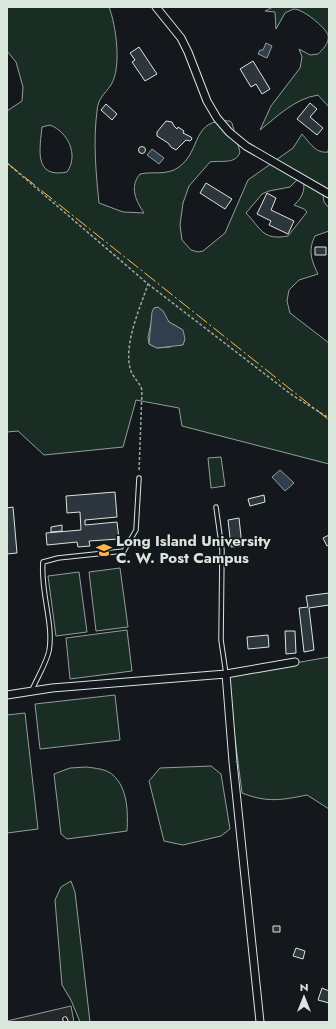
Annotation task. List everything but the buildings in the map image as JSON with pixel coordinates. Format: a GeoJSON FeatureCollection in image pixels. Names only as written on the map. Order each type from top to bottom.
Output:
{"type":"FeatureCollection","features":[{"type":"Feature","properties":{"kind":"street"},"geometry":{"type":"LineString","coordinates":[[156,7],[181,38],[207,100],[217,118],[229,132],[246,146],[329,194]]}},
{"type":"Feature","properties":{"kind":"street"},"geometry":{"type":"LineString","coordinates":[[7,696],[52,688],[226,674],[295,662]]}},
{"type":"Feature","properties":{"kind":"street"},"geometry":{"type":"LineString","coordinates":[[226,674],[233,762],[260,1022]]}},
{"type":"Feature","properties":{"kind":"lane"},"geometry":{"type":"LineString","coordinates":[[31,691],[49,652],[50,637],[42,577],[43,562],[58,558],[124,551],[136,530],[139,478]]}},
{"type":"Feature","properties":{"kind":"lane"},"geometry":{"type":"LineString","coordinates":[[216,507],[222,550],[221,640],[226,674]]}},
{"type":"Feature","properties":{"kind":"path"},"geometry":{"type":"LineString","coordinates":[[7,163],[148,284],[292,395],[329,418]]}},
{"type":"Feature","properties":{"kind":"path"},"geometry":{"type":"LineString","coordinates":[[139,478],[142,390],[140,383],[133,376],[129,356],[132,331],[148,284]]}},
{"type":"Feature","properties":{"kind":"green space"},"geometry":{"type":"Polygon","coordinates":[[[7,7],[109,7],[116,35],[117,57],[116,68],[111,85],[102,97],[98,107],[95,134],[96,169],[99,203],[123,212],[144,213],[138,204],[134,189],[140,174],[174,170],[186,160],[198,136],[209,125],[218,121],[230,121],[232,123],[240,152],[238,156],[235,159],[227,161],[210,162],[189,186],[183,203],[180,225],[182,240],[191,250],[198,252],[203,251],[225,233],[248,180],[293,148],[302,134],[313,147],[320,151],[328,152],[329,145],[329,195],[323,195],[324,202],[329,208],[329,231],[315,236],[311,250],[312,260],[318,274],[299,280],[289,290],[287,301],[290,313],[329,343],[329,464],[182,426],[179,408],[136,400],[123,447],[44,455],[18,431],[7,432],[7,111],[22,101],[23,87],[16,62],[7,51],[7,7]],[[50,125],[42,127],[40,144],[41,160],[48,171],[56,173],[67,172],[72,158],[70,145],[62,133],[50,125]],[[302,175],[290,187],[269,191],[262,194],[246,213],[267,235],[273,237],[288,236],[307,212],[304,209],[294,205],[303,192],[304,184],[302,175]],[[165,317],[152,319],[148,337],[149,344],[157,348],[171,347],[183,330],[169,322],[165,317]]]}},
{"type":"Feature","properties":{"kind":"green space"},"geometry":{"type":"Polygon","coordinates":[[[273,7],[329,7],[329,107],[318,95],[309,97],[294,104],[260,130],[271,106],[300,68],[302,57],[299,49],[310,55],[318,54],[328,41],[328,35],[318,23],[303,12],[294,9],[285,13],[276,29],[275,12],[265,11],[273,7]]]}},
{"type":"Feature","properties":{"kind":"green space"},"geometry":{"type":"Polygon","coordinates":[[[221,457],[225,486],[211,488],[208,458],[221,457]]]}},
{"type":"Feature","properties":{"kind":"green space"},"geometry":{"type":"Polygon","coordinates":[[[120,568],[128,627],[96,631],[89,572],[120,568]]]}},
{"type":"Feature","properties":{"kind":"green space"},"geometry":{"type":"Polygon","coordinates":[[[79,572],[87,632],[56,636],[48,576],[79,572]]]}},
{"type":"Feature","properties":{"kind":"green space"},"geometry":{"type":"Polygon","coordinates":[[[127,630],[132,671],[70,679],[66,638],[127,630]]]}},
{"type":"Feature","properties":{"kind":"green space"},"geometry":{"type":"Polygon","coordinates":[[[329,657],[329,809],[307,795],[274,800],[259,798],[242,793],[227,675],[329,657]]]}},
{"type":"Feature","properties":{"kind":"green space"},"geometry":{"type":"Polygon","coordinates":[[[115,695],[120,740],[40,749],[35,704],[115,695]]]}},
{"type":"Feature","properties":{"kind":"green space"},"geometry":{"type":"Polygon","coordinates":[[[25,713],[38,829],[7,833],[7,715],[25,713]]]}},
{"type":"Feature","properties":{"kind":"green space"},"geometry":{"type":"Polygon","coordinates":[[[211,766],[221,774],[230,829],[221,836],[183,845],[164,841],[149,781],[160,768],[211,766]]]}},
{"type":"Feature","properties":{"kind":"green space"},"geometry":{"type":"Polygon","coordinates":[[[86,767],[107,771],[113,775],[122,787],[126,801],[127,831],[67,839],[61,834],[54,774],[70,768],[86,767]]]}},
{"type":"Feature","properties":{"kind":"green space"},"geometry":{"type":"Polygon","coordinates":[[[71,881],[75,892],[90,1022],[80,1022],[71,1000],[62,985],[55,900],[61,887],[71,881]]]}},
{"type":"Feature","properties":{"kind":"shaded area"},"geometry":{"type":"Polygon","coordinates":[[[71,1006],[74,1022],[7,1022],[7,1021],[71,1006]]]}},
{"type":"Feature","properties":{"kind":"water"},"geometry":{"type":"Polygon","coordinates":[[[266,43],[272,46],[267,58],[258,54],[260,50],[263,50],[266,43]]]}},
{"type":"Feature","properties":{"kind":"water"},"geometry":{"type":"Polygon","coordinates":[[[152,149],[164,158],[159,164],[147,155],[152,149]]]}},
{"type":"Feature","properties":{"kind":"water"},"geometry":{"type":"Polygon","coordinates":[[[158,307],[163,311],[169,322],[183,330],[185,339],[183,345],[157,348],[149,344],[152,312],[154,308],[158,307]]]}},
{"type":"Feature","properties":{"kind":"water"},"geometry":{"type":"Polygon","coordinates":[[[280,470],[294,483],[285,491],[272,477],[280,470]]]}},
{"type":"Feature","properties":{"kind":"power"},"geometry":{"type":"LineString","coordinates":[[7,163],[329,420]]}},
{"type":"Feature","properties":{"kind":"place","name":"Long Island University C. W. Post Campus"},"geometry":{"type":"Point","coordinates":[104,550]}}]}
